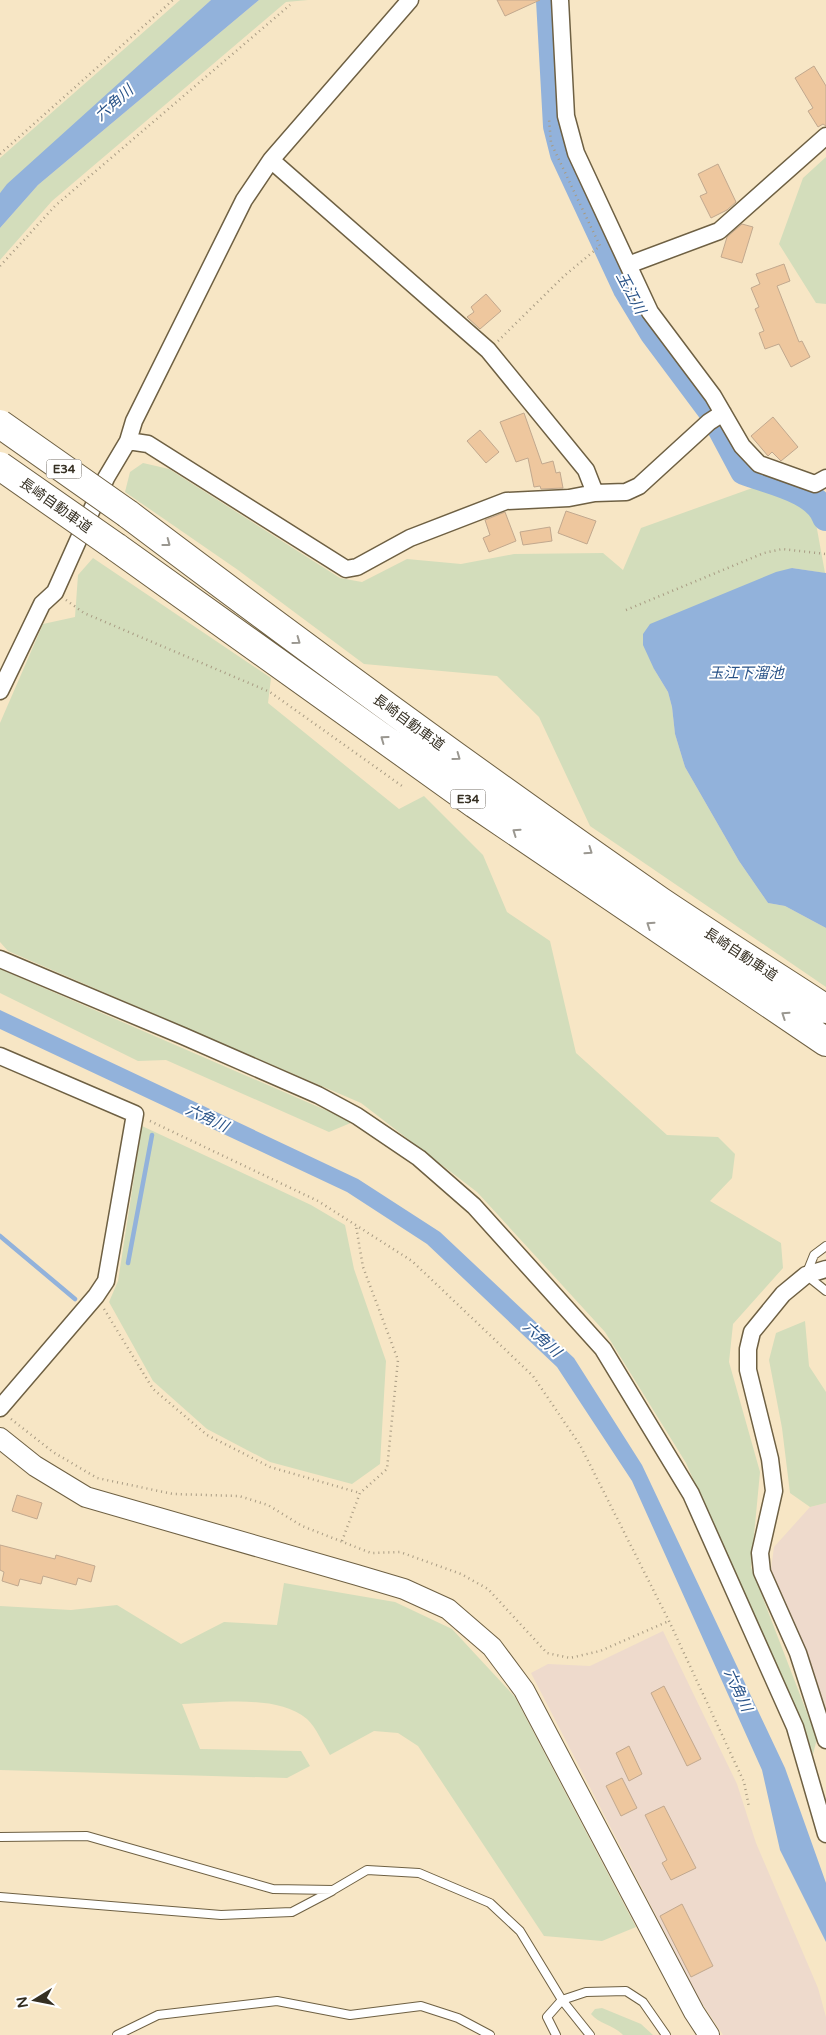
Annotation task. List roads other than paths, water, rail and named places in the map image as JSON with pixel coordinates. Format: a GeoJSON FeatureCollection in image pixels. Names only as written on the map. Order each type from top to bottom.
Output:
{"type":"FeatureCollection","features":[{"type":"Feature","properties":{"kind":"highway","name":"長崎自動車道"},"geometry":{"type":"LineString","coordinates":[[0,424],[128,514],[262,615],[491,782],[662,902],[826,1009]]}},
{"type":"Feature","properties":{"kind":"highway","name":"長崎自動車道"},"geometry":{"type":"LineString","coordinates":[[0,466],[482,809],[826,1042]]}},
{"type":"Feature","properties":{"kind":"street"},"geometry":{"type":"LineString","coordinates":[[0,690],[42,604],[55,592],[106,478],[128,441],[134,421],[244,200],[271,160],[410,0]]}},
{"type":"Feature","properties":{"kind":"street"},"geometry":{"type":"LineString","coordinates":[[560,0],[566,116],[570,134],[576,153],[650,312],[713,396],[716,418],[759,464],[816,484],[826,478]]}},
{"type":"Feature","properties":{"kind":"street"},"geometry":{"type":"LineString","coordinates":[[628,265],[720,231],[826,136]]}},
{"type":"Feature","properties":{"kind":"street"},"geometry":{"type":"LineString","coordinates":[[271,160],[488,350],[586,470],[595,493]]}},
{"type":"Feature","properties":{"kind":"street"},"geometry":{"type":"LineString","coordinates":[[128,441],[148,444],[346,569],[357,567],[410,538],[506,501],[569,498],[595,493],[626,492],[639,486],[716,418]]}},
{"type":"Feature","properties":{"kind":"street"},"geometry":{"type":"LineString","coordinates":[[0,959],[192,1040],[341,1108],[419,1158],[474,1206],[603,1349],[691,1494],[795,1728],[826,1834]]}},
{"type":"Feature","properties":{"kind":"street"},"geometry":{"type":"LineString","coordinates":[[0,1056],[135,1114],[106,1281],[4,1412]]}},
{"type":"Feature","properties":{"kind":"street"},"geometry":{"type":"LineString","coordinates":[[826,1269],[806,1275],[783,1294],[752,1332],[748,1349],[748,1370],[770,1459],[774,1491],[760,1553],[762,1572],[798,1653],[826,1740]]}},
{"type":"Feature","properties":{"kind":"street"},"geometry":{"type":"LineString","coordinates":[[0,1438],[35,1466],[86,1497],[376,1580],[404,1589],[448,1609],[492,1647],[524,1690],[694,2012],[710,2035]]}},
{"type":"Feature","properties":{"kind":"lane"},"geometry":{"type":"LineString","coordinates":[[826,1246],[814,1255],[806,1275],[826,1291]]}},
{"type":"Feature","properties":{"kind":"lane"},"geometry":{"type":"LineString","coordinates":[[0,1837],[87,1836],[273,1888],[334,1890]]}},
{"type":"Feature","properties":{"kind":"lane"},"geometry":{"type":"LineString","coordinates":[[0,1897],[221,1915],[292,1912],[367,1870],[419,1873],[490,1903],[520,1931],[562,2000],[590,2035]]}},
{"type":"Feature","properties":{"kind":"lane"},"geometry":{"type":"LineString","coordinates":[[556,2035],[547,2017],[562,2000],[586,1992],[626,1991],[642,2002],[666,2035]]}},
{"type":"Feature","properties":{"kind":"lane"},"geometry":{"type":"LineString","coordinates":[[117,2035],[158,2015],[277,2001],[350,2015],[421,2006],[458,2018],[490,2035]]}},
{"type":"Feature","properties":{"kind":"water","name":"六角川"},"geometry":{"type":"Polygon","coordinates":[[[211,0],[259,0],[38,185],[0,228],[0,193],[7,184],[211,0]]]}},
{"type":"Feature","properties":{"kind":"water","name":"玉江下溜池"},"geometry":{"type":"Polygon","coordinates":[[[792,568],[826,573],[826,928],[785,906],[768,903],[739,861],[685,767],[675,734],[668,692],[654,669],[643,645],[643,634],[650,624],[776,572],[792,568]]]}},
{"type":"Feature","properties":{"kind":"water","name":"六角川"},"geometry":{"type":"Polygon","coordinates":[[[0,1010],[358,1179],[440,1232],[574,1358],[642,1465],[785,1768],[826,1883],[826,1942],[780,1850],[762,1770],[632,1481],[557,1367],[427,1244],[347,1192],[0,1029],[0,1010]]]}},
{"type":"Feature","properties":{"kind":"waterway","name":"玉江川"},"geometry":{"type":"LineString","coordinates":[[550,0],[557,126],[564,154],[627,289],[653,332],[712,411],[744,471],[803,493],[821,507],[826,517]]}},
{"type":"Feature","properties":{"kind":"waterway"},"geometry":{"type":"LineString","coordinates":[[128,1263],[152,1135]]}},
{"type":"Feature","properties":{"kind":"waterway"},"geometry":{"type":"LineString","coordinates":[[0,1236],[75,1299]]}}]}
